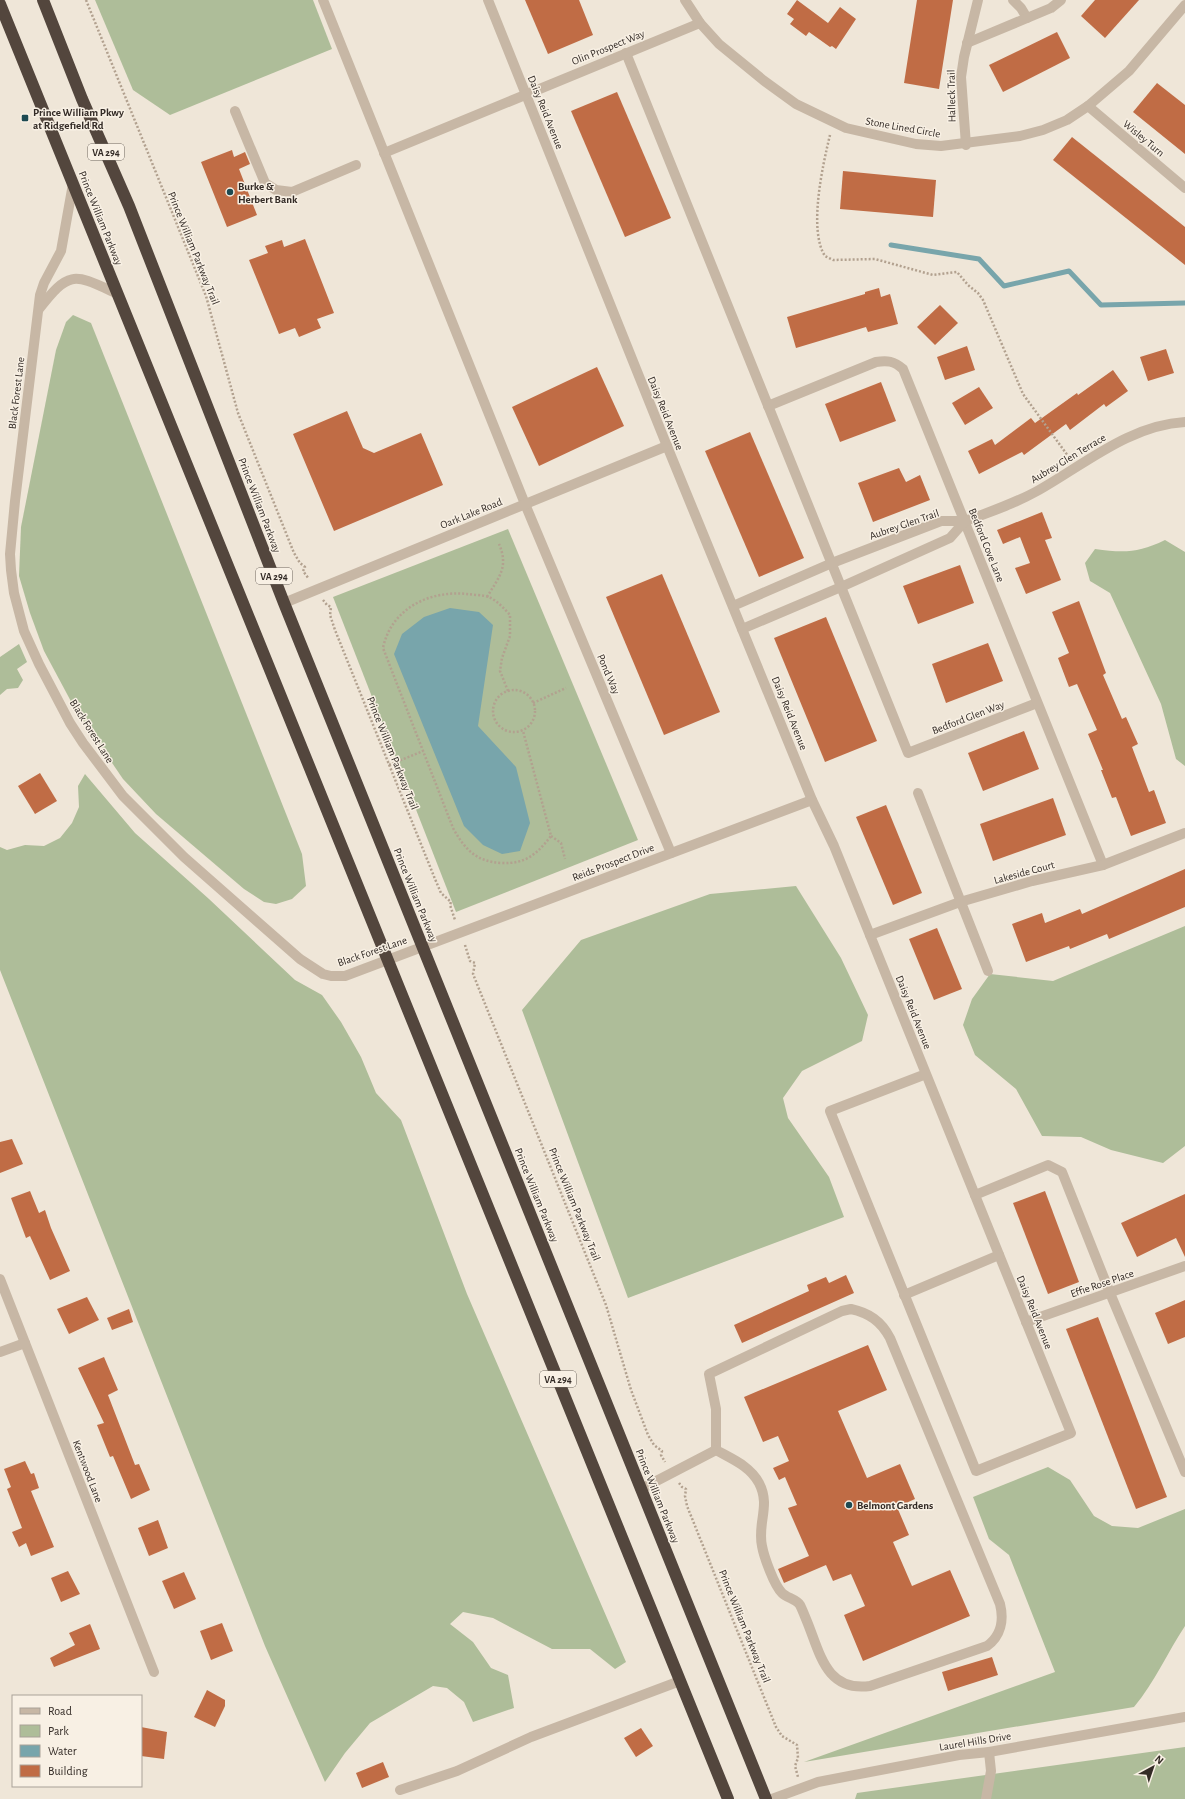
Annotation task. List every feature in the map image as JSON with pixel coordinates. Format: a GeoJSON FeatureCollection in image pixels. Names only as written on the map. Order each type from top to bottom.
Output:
{"type":"FeatureCollection","features":[{"type":"Feature","properties":{"kind":"highway","name":"Prince William Parkway"},"geometry":{"type":"LineString","coordinates":[[43,0],[82,99],[129,206],[284,603],[766,1799]]}},
{"type":"Feature","properties":{"kind":"highway","name":"Prince William Parkway"},"geometry":{"type":"LineString","coordinates":[[0,4],[728,1799]]}},
{"type":"Feature","properties":{"kind":"street","name":"Pond Way"},"geometry":{"type":"LineString","coordinates":[[323,0],[525,504],[671,853]]}},
{"type":"Feature","properties":{"kind":"street","name":"Daisy Reid Avenue"},"geometry":{"type":"LineString","coordinates":[[488,0],[667,446],[812,800],[834,846],[1071,1433],[976,1471],[904,1295]]}},
{"type":"Feature","properties":{"kind":"street","name":"Stone Lined Circle"},"geometry":{"type":"LineString","coordinates":[[685,0],[700,23],[720,44],[763,80],[796,104],[846,128],[916,144],[941,146],[966,145],[1020,136],[1043,130],[1067,120],[1088,106],[1129,71],[1185,5]]}},
{"type":"Feature","properties":{"kind":"street","name":"Halleck Trail"},"geometry":{"type":"LineString","coordinates":[[966,145],[961,77],[967,43],[978,0]]}},
{"type":"Feature","properties":{"kind":"street"},"geometry":{"type":"LineString","coordinates":[[1013,0],[1022,8],[1027,18]]}},
{"type":"Feature","properties":{"kind":"street"},"geometry":{"type":"LineString","coordinates":[[967,43],[1051,8],[1061,0]]}},
{"type":"Feature","properties":{"kind":"street","name":"Olin Prospect Way"},"geometry":{"type":"LineString","coordinates":[[384,153],[700,23]]}},
{"type":"Feature","properties":{"kind":"street"},"geometry":{"type":"LineString","coordinates":[[626,53],[841,587]]}},
{"type":"Feature","properties":{"kind":"street","name":"Wisley Turn"},"geometry":{"type":"LineString","coordinates":[[1088,106],[1185,188]]}},
{"type":"Feature","properties":{"kind":"street"},"geometry":{"type":"LineString","coordinates":[[235,111],[265,183],[276,190],[292,192],[356,165]]}},
{"type":"Feature","properties":{"kind":"street","name":"Black Forest Lane"},"geometry":{"type":"LineString","coordinates":[[73,184],[61,251],[44,283],[39,309],[15,501],[10,554],[14,593],[24,631],[39,664],[70,723],[98,765],[132,807],[184,857],[300,959],[323,974],[338,977],[345,976],[423,946]]}},
{"type":"Feature","properties":{"kind":"street"},"geometry":{"type":"LineString","coordinates":[[39,309],[62,282],[76,278],[88,280],[118,294]]}},
{"type":"Feature","properties":{"kind":"street","name":"Bedford Cove Lane"},"geometry":{"type":"LineString","coordinates":[[768,406],[876,362],[890,361],[903,369],[1103,865]]}},
{"type":"Feature","properties":{"kind":"street","name":"Aubrey Glen Terrace"},"geometry":{"type":"LineString","coordinates":[[965,521],[1028,496],[1134,434],[1156,426],[1185,422]]}},
{"type":"Feature","properties":{"kind":"street","name":"Oark Lake Road"},"geometry":{"type":"LineString","coordinates":[[284,603],[667,446]]}},
{"type":"Feature","properties":{"kind":"street","name":"Aubrey Glen Trail"},"geometry":{"type":"LineString","coordinates":[[733,606],[832,563],[941,521],[965,521]]}},
{"type":"Feature","properties":{"kind":"street"},"geometry":{"type":"LineString","coordinates":[[742,629],[841,587],[950,538],[965,521]]}},
{"type":"Feature","properties":{"kind":"street","name":"Bedford Glen Way"},"geometry":{"type":"LineString","coordinates":[[841,587],[908,753],[1037,703]]}},
{"type":"Feature","properties":{"kind":"street"},"geometry":{"type":"LineString","coordinates":[[918,793],[988,971]]}},
{"type":"Feature","properties":{"kind":"street","name":"Reids Prospect Drive"},"geometry":{"type":"LineString","coordinates":[[423,946],[812,800]]}},
{"type":"Feature","properties":{"kind":"street","name":"Lakeside Court"},"geometry":{"type":"LineString","coordinates":[[870,935],[960,902],[1032,881],[1103,865],[1185,834]]}},
{"type":"Feature","properties":{"kind":"street"},"geometry":{"type":"LineString","coordinates":[[926,1074],[830,1111],[904,1295],[999,1255]]}},
{"type":"Feature","properties":{"kind":"street"},"geometry":{"type":"LineString","coordinates":[[975,1195],[1048,1165],[1062,1172],[1110,1293],[1185,1472]]}},
{"type":"Feature","properties":{"kind":"street","name":"Effie Rose Place"},"geometry":{"type":"LineString","coordinates":[[1026,1322],[1185,1266]]}},
{"type":"Feature","properties":{"kind":"street","name":"Kentwood Lane"},"geometry":{"type":"LineString","coordinates":[[0,1279],[154,1672]]}},
{"type":"Feature","properties":{"kind":"street"},"geometry":{"type":"LineString","coordinates":[[851,1309],[869,1314],[882,1325],[890,1338],[1000,1604],[1003,1617],[1000,1630],[996,1637],[992,1642],[982,1648],[870,1686],[851,1686],[832,1675],[825,1664],[799,1603],[785,1596],[780,1591],[764,1554],[761,1534],[765,1502],[760,1484],[756,1477],[744,1466],[716,1450],[716,1409],[709,1374],[842,1311],[851,1309]]}},
{"type":"Feature","properties":{"kind":"street"},"geometry":{"type":"LineString","coordinates":[[0,1352],[25,1342]]}},
{"type":"Feature","properties":{"kind":"street"},"geometry":{"type":"LineString","coordinates":[[641,1489],[716,1450]]}},
{"type":"Feature","properties":{"kind":"street"},"geometry":{"type":"LineString","coordinates":[[400,1790],[458,1771],[531,1738],[680,1681]]}},
{"type":"Feature","properties":{"kind":"street","name":"Laurel Hills Drive"},"geometry":{"type":"LineString","coordinates":[[772,1799],[818,1782],[959,1755],[989,1752],[1185,1717]]}},
{"type":"Feature","properties":{"kind":"street"},"geometry":{"type":"LineString","coordinates":[[986,1799],[991,1771],[989,1752]]}},
{"type":"Feature","properties":{"kind":"path","name":"Prince William Parkway Trail"},"geometry":{"type":"LineString","coordinates":[[86,0],[206,296],[240,420],[294,552],[300,563],[305,567],[303,571]]}},
{"type":"Feature","properties":{"kind":"path"},"geometry":{"type":"LineString","coordinates":[[833,123],[825,155],[817,216],[819,242],[825,256],[833,260],[875,259],[933,275],[957,272],[980,296],[1023,394],[1077,468]]}},
{"type":"Feature","properties":{"kind":"path"},"geometry":{"type":"LineString","coordinates":[[488,597],[504,566],[503,556],[499,544]]}},
{"type":"Feature","properties":{"kind":"path"},"geometry":{"type":"LineString","coordinates":[[508,691],[500,670],[502,658],[510,636],[510,615],[501,605],[488,597],[457,593],[442,594],[430,598],[405,610],[393,622],[386,634],[383,648],[453,828],[460,841],[474,855],[489,862],[513,864],[532,856],[541,849],[551,836]]}},
{"type":"Feature","properties":{"kind":"path","name":"Prince William Parkway Trail"},"geometry":{"type":"LineString","coordinates":[[327,606],[331,608],[330,615],[335,630],[435,879],[441,893],[451,902],[450,905]]}},
{"type":"Feature","properties":{"kind":"path"},"geometry":{"type":"LineString","coordinates":[[533,703],[566,688]]}},
{"type":"Feature","properties":{"kind":"path"},"geometry":{"type":"LineString","coordinates":[[508,691],[522,691],[528,695],[533,703],[535,714],[533,721],[523,730],[509,732],[502,730],[494,719],[492,712],[496,699],[508,691]]}},
{"type":"Feature","properties":{"kind":"path"},"geometry":{"type":"LineString","coordinates":[[523,730],[551,836],[560,843],[565,859]]}},
{"type":"Feature","properties":{"kind":"path"},"geometry":{"type":"LineString","coordinates":[[389,764],[423,751]]}},
{"type":"Feature","properties":{"kind":"path","name":"Prince William Parkway Trail"},"geometry":{"type":"LineString","coordinates":[[470,961],[475,963],[473,974],[606,1304],[631,1390],[648,1435],[654,1445],[662,1451],[661,1455]]}},
{"type":"Feature","properties":{"kind":"path","name":"Prince William Parkway Trail"},"geometry":{"type":"LineString","coordinates":[[682,1487],[686,1489],[685,1496],[687,1506],[776,1727],[782,1736],[797,1745],[798,1758],[795,1766]]}},
{"type":"Feature","properties":{"kind":"green space"},"geometry":{"type":"Polygon","coordinates":[[[95,0],[313,0],[332,49],[170,115],[133,90],[95,0]]]}},
{"type":"Feature","properties":{"kind":"green space"},"geometry":{"type":"Polygon","coordinates":[[[73,315],[91,323],[302,854],[306,886],[292,899],[276,904],[264,902],[244,889],[156,814],[123,779],[74,707],[44,651],[30,613],[19,576],[21,527],[56,350],[66,322],[73,315]]]}},
{"type":"Feature","properties":{"kind":"green space"},"geometry":{"type":"Polygon","coordinates":[[[508,529],[638,840],[456,912],[333,597],[508,529]]]}},
{"type":"Feature","properties":{"kind":"green space"},"geometry":{"type":"Polygon","coordinates":[[[1165,540],[1185,552],[1185,766],[1176,759],[1161,704],[1110,593],[1090,581],[1085,563],[1095,549],[1114,551],[1139,550],[1165,540]]]}},
{"type":"Feature","properties":{"kind":"green space"},"geometry":{"type":"Polygon","coordinates":[[[19,644],[27,662],[17,669],[23,680],[18,688],[7,689],[0,695],[0,657],[19,644]]]}},
{"type":"Feature","properties":{"kind":"green space"},"geometry":{"type":"Polygon","coordinates":[[[85,774],[135,833],[209,899],[295,980],[322,995],[341,1022],[361,1057],[376,1093],[401,1120],[467,1294],[626,1662],[615,1669],[590,1649],[552,1649],[493,1618],[463,1612],[450,1624],[473,1642],[491,1668],[508,1675],[514,1708],[473,1722],[464,1702],[447,1688],[433,1686],[370,1723],[345,1753],[325,1782],[265,1646],[0,970],[0,847],[7,850],[25,845],[44,846],[60,838],[72,823],[79,807],[78,786],[85,774]]]}},
{"type":"Feature","properties":{"kind":"green space"},"geometry":{"type":"Polygon","coordinates":[[[796,886],[841,958],[868,1015],[862,1041],[802,1071],[783,1098],[788,1118],[829,1177],[844,1217],[628,1298],[522,1010],[581,940],[710,894],[796,886]]]}},
{"type":"Feature","properties":{"kind":"green space"},"geometry":{"type":"Polygon","coordinates":[[[1185,926],[1185,1146],[1163,1163],[1111,1150],[1081,1137],[1042,1136],[1016,1089],[975,1055],[963,1025],[972,999],[990,974],[1053,981],[1185,926]]]}},
{"type":"Feature","properties":{"kind":"green space"},"geometry":{"type":"Polygon","coordinates":[[[1048,1467],[1070,1480],[1094,1516],[1112,1526],[1138,1528],[1185,1509],[1185,1626],[1155,1678],[1134,1707],[804,1762],[1055,1672],[1009,1555],[989,1539],[973,1497],[1048,1467]]]}},
{"type":"Feature","properties":{"kind":"green space"},"geometry":{"type":"Polygon","coordinates":[[[1185,1747],[1185,1799],[855,1799],[857,1793],[1185,1747]]]}},
{"type":"Feature","properties":{"kind":"water"},"geometry":{"type":"Polygon","coordinates":[[[450,608],[479,612],[493,625],[478,726],[516,767],[530,823],[520,851],[502,854],[483,845],[464,826],[394,654],[402,634],[424,617],[450,608]]]}},
{"type":"Feature","properties":{"kind":"building"},"geometry":{"type":"Polygon","coordinates":[[[525,0],[579,0],[593,35],[548,54],[525,0]]]}},
{"type":"Feature","properties":{"kind":"building"},"geometry":{"type":"Polygon","coordinates":[[[797,0],[828,23],[840,7],[856,19],[836,49],[832,46],[830,47],[809,32],[806,36],[790,24],[794,19],[787,14],[797,0]]]}},
{"type":"Feature","properties":{"kind":"building"},"geometry":{"type":"Polygon","coordinates":[[[917,0],[953,0],[939,89],[904,83],[917,0]]]}},
{"type":"Feature","properties":{"kind":"building"},"geometry":{"type":"Polygon","coordinates":[[[1095,0],[1139,0],[1105,38],[1081,16],[1095,0]]]}},
{"type":"Feature","properties":{"kind":"building"},"geometry":{"type":"Polygon","coordinates":[[[1057,32],[1070,58],[1003,92],[989,65],[1057,32]]]}},
{"type":"Feature","properties":{"kind":"building"},"geometry":{"type":"Polygon","coordinates":[[[1157,83],[1185,105],[1185,154],[1133,112],[1157,83]]]}},
{"type":"Feature","properties":{"kind":"building"},"geometry":{"type":"Polygon","coordinates":[[[617,92],[671,218],[625,237],[571,111],[617,92]]]}},
{"type":"Feature","properties":{"kind":"building"},"geometry":{"type":"Polygon","coordinates":[[[1072,137],[1185,227],[1185,265],[1053,160],[1072,137]]]}},
{"type":"Feature","properties":{"kind":"building","name":"Burke & Herbert Bank"},"geometry":{"type":"Polygon","coordinates":[[[232,150],[234,157],[245,152],[250,164],[239,169],[257,215],[227,227],[201,162],[232,150]]]}},
{"type":"Feature","properties":{"kind":"building"},"geometry":{"type":"Polygon","coordinates":[[[843,171],[936,180],[933,217],[840,209],[843,171]]]}},
{"type":"Feature","properties":{"kind":"building"},"geometry":{"type":"Polygon","coordinates":[[[305,239],[334,313],[317,319],[321,328],[299,337],[295,328],[279,334],[249,260],[268,253],[265,246],[282,240],[284,247],[305,239]]]}},
{"type":"Feature","properties":{"kind":"building"},"geometry":{"type":"Polygon","coordinates":[[[879,288],[881,297],[890,294],[898,324],[868,332],[866,327],[796,348],[787,317],[865,294],[865,292],[879,288]]]}},
{"type":"Feature","properties":{"kind":"building"},"geometry":{"type":"Polygon","coordinates":[[[940,305],[958,323],[935,345],[917,327],[940,305]]]}},
{"type":"Feature","properties":{"kind":"building"},"geometry":{"type":"Polygon","coordinates":[[[967,346],[975,370],[945,380],[937,357],[967,346]]]}},
{"type":"Feature","properties":{"kind":"building"},"geometry":{"type":"Polygon","coordinates":[[[1166,349],[1174,373],[1148,381],[1140,357],[1166,349]]]}},
{"type":"Feature","properties":{"kind":"building"},"geometry":{"type":"Polygon","coordinates":[[[597,367],[624,426],[539,466],[512,407],[597,367]]]}},
{"type":"Feature","properties":{"kind":"building"},"geometry":{"type":"Polygon","coordinates":[[[1113,370],[1128,391],[1106,407],[1104,404],[1070,430],[1066,424],[1024,455],[1022,452],[979,474],[968,451],[992,439],[995,445],[1031,418],[1035,423],[1077,393],[1078,395],[1113,370]]]}},
{"type":"Feature","properties":{"kind":"building"},"geometry":{"type":"Polygon","coordinates":[[[881,382],[896,421],[840,442],[825,404],[881,382]]]}},
{"type":"Feature","properties":{"kind":"building"},"geometry":{"type":"Polygon","coordinates":[[[979,387],[993,408],[965,425],[952,403],[979,387]]]}},
{"type":"Feature","properties":{"kind":"building"},"geometry":{"type":"Polygon","coordinates":[[[347,411],[363,448],[374,453],[421,433],[443,485],[334,531],[293,434],[347,411]]]}},
{"type":"Feature","properties":{"kind":"building"},"geometry":{"type":"Polygon","coordinates":[[[750,432],[804,558],[759,577],[705,451],[750,432]]]}},
{"type":"Feature","properties":{"kind":"building"},"geometry":{"type":"Polygon","coordinates":[[[899,468],[906,482],[920,475],[930,500],[873,522],[858,483],[899,468]]]}},
{"type":"Feature","properties":{"kind":"building"},"geometry":{"type":"Polygon","coordinates":[[[1042,512],[1052,538],[1045,540],[1061,580],[1026,594],[1015,568],[1030,563],[1020,537],[1003,544],[997,530],[1042,512]]]}},
{"type":"Feature","properties":{"kind":"building"},"geometry":{"type":"Polygon","coordinates":[[[960,565],[974,603],[918,624],[903,586],[960,565]]]}},
{"type":"Feature","properties":{"kind":"building"},"geometry":{"type":"Polygon","coordinates":[[[662,574],[720,712],[664,735],[606,597],[662,574]]]}},
{"type":"Feature","properties":{"kind":"building"},"geometry":{"type":"Polygon","coordinates":[[[1079,601],[1106,673],[1103,675],[1122,719],[1126,717],[1138,744],[1132,747],[1149,792],[1154,790],[1166,823],[1131,836],[1116,797],[1112,798],[1101,770],[1103,770],[1088,734],[1097,730],[1077,684],[1069,687],[1058,658],[1069,653],[1052,612],[1079,601]]]}},
{"type":"Feature","properties":{"kind":"building"},"geometry":{"type":"Polygon","coordinates":[[[826,617],[877,741],[825,762],[774,638],[826,617]]]}},
{"type":"Feature","properties":{"kind":"building"},"geometry":{"type":"Polygon","coordinates":[[[988,643],[1003,681],[946,703],[932,664],[988,643]]]}},
{"type":"Feature","properties":{"kind":"building"},"geometry":{"type":"Polygon","coordinates":[[[1024,731],[1039,769],[983,791],[968,753],[1024,731]]]}},
{"type":"Feature","properties":{"kind":"building"},"geometry":{"type":"Polygon","coordinates":[[[40,773],[57,801],[35,814],[18,786],[40,773]]]}},
{"type":"Feature","properties":{"kind":"building"},"geometry":{"type":"Polygon","coordinates":[[[1053,798],[1066,835],[993,861],[980,824],[1053,798]]]}},
{"type":"Feature","properties":{"kind":"building"},"geometry":{"type":"Polygon","coordinates":[[[886,805],[922,893],[893,905],[856,817],[886,805]]]}},
{"type":"Feature","properties":{"kind":"building"},"geometry":{"type":"Polygon","coordinates":[[[1185,869],[1185,907],[1109,939],[1107,934],[1070,949],[1069,946],[1026,962],[1012,924],[1042,913],[1045,923],[1080,909],[1082,914],[1185,869]]]}},
{"type":"Feature","properties":{"kind":"building"},"geometry":{"type":"Polygon","coordinates":[[[937,928],[962,989],[934,1000],[909,939],[937,928]]]}},
{"type":"Feature","properties":{"kind":"building"},"geometry":{"type":"Polygon","coordinates":[[[12,1139],[23,1164],[0,1173],[0,1142],[12,1139]]]}},
{"type":"Feature","properties":{"kind":"building"},"geometry":{"type":"Polygon","coordinates":[[[30,1191],[39,1213],[45,1210],[51,1228],[70,1271],[50,1280],[30,1236],[26,1238],[11,1198],[30,1191]]]}},
{"type":"Feature","properties":{"kind":"building"},"geometry":{"type":"Polygon","coordinates":[[[1045,1191],[1079,1282],[1048,1294],[1013,1203],[1045,1191]]]}},
{"type":"Feature","properties":{"kind":"building"},"geometry":{"type":"Polygon","coordinates":[[[1185,1194],[1185,1257],[1176,1238],[1137,1257],[1121,1223],[1185,1194]]]}},
{"type":"Feature","properties":{"kind":"building"},"geometry":{"type":"Polygon","coordinates":[[[846,1275],[854,1293],[742,1343],[734,1325],[809,1291],[807,1285],[826,1277],[829,1283],[846,1275]]]}},
{"type":"Feature","properties":{"kind":"building"},"geometry":{"type":"Polygon","coordinates":[[[87,1297],[99,1320],[69,1334],[57,1309],[87,1297]]]}},
{"type":"Feature","properties":{"kind":"building"},"geometry":{"type":"Polygon","coordinates":[[[1185,1300],[1185,1337],[1168,1344],[1155,1313],[1185,1300]]]}},
{"type":"Feature","properties":{"kind":"building"},"geometry":{"type":"Polygon","coordinates":[[[129,1309],[133,1322],[112,1330],[107,1318],[129,1309]]]}},
{"type":"Feature","properties":{"kind":"building"},"geometry":{"type":"Polygon","coordinates":[[[1098,1317],[1167,1497],[1136,1509],[1066,1329],[1098,1317]]]}},
{"type":"Feature","properties":{"kind":"building","name":"Belmont Gardens"},"geometry":{"type":"Polygon","coordinates":[[[868,1345],[887,1390],[838,1411],[867,1478],[900,1464],[915,1499],[897,1507],[909,1535],[893,1542],[912,1586],[950,1570],[970,1616],[863,1661],[844,1615],[865,1606],[851,1574],[833,1581],[826,1565],[784,1583],[778,1569],[809,1556],[788,1508],[797,1505],[785,1477],[779,1480],[773,1468],[789,1461],[778,1436],[763,1442],[744,1397],[868,1345]]]}},
{"type":"Feature","properties":{"kind":"building"},"geometry":{"type":"Polygon","coordinates":[[[104,1357],[118,1390],[108,1395],[135,1465],[139,1464],[150,1490],[131,1499],[113,1456],[110,1457],[97,1425],[104,1423],[78,1368],[104,1357]]]}},
{"type":"Feature","properties":{"kind":"building"},"geometry":{"type":"Polygon","coordinates":[[[25,1461],[31,1474],[34,1473],[39,1488],[31,1491],[54,1547],[31,1556],[26,1543],[19,1547],[12,1532],[22,1528],[7,1489],[11,1487],[4,1469],[25,1461]]]}},
{"type":"Feature","properties":{"kind":"building"},"geometry":{"type":"Polygon","coordinates":[[[158,1520],[168,1548],[149,1556],[138,1528],[158,1520]]]}},
{"type":"Feature","properties":{"kind":"building"},"geometry":{"type":"Polygon","coordinates":[[[68,1571],[80,1594],[61,1602],[51,1578],[68,1571]]]}},
{"type":"Feature","properties":{"kind":"building"},"geometry":{"type":"Polygon","coordinates":[[[184,1572],[196,1599],[174,1609],[162,1581],[184,1572]]]}},
{"type":"Feature","properties":{"kind":"building"},"geometry":{"type":"Polygon","coordinates":[[[222,1623],[233,1651],[211,1660],[200,1631],[222,1623]]]}},
{"type":"Feature","properties":{"kind":"building"},"geometry":{"type":"Polygon","coordinates":[[[90,1624],[100,1649],[54,1667],[50,1658],[75,1645],[69,1633],[90,1624]]]}},
{"type":"Feature","properties":{"kind":"building"},"geometry":{"type":"Polygon","coordinates":[[[992,1657],[998,1675],[948,1691],[942,1672],[992,1657]]]}},
{"type":"Feature","properties":{"kind":"building"},"geometry":{"type":"Polygon","coordinates":[[[207,1690],[225,1700],[225,1706],[215,1727],[194,1717],[207,1690]]]}},
{"type":"Feature","properties":{"kind":"building"},"geometry":{"type":"Polygon","coordinates":[[[142,1727],[167,1732],[164,1759],[142,1756],[142,1727]]]}},
{"type":"Feature","properties":{"kind":"building"},"geometry":{"type":"Polygon","coordinates":[[[641,1728],[653,1746],[636,1757],[624,1738],[641,1728]]]}},
{"type":"Feature","properties":{"kind":"building"},"geometry":{"type":"Polygon","coordinates":[[[383,1762],[389,1777],[362,1788],[356,1773],[383,1762]]]}},
{"type":"Feature","properties":{"kind":"waterway"},"geometry":{"type":"LineString","coordinates":[[891,245],[979,259],[1004,286],[1069,271],[1101,305],[1185,303]]}},
{"type":"Feature","properties":{"kind":"place","name":"Prince William Pkwy at Ridgefield Rd"},"geometry":{"type":"Point","coordinates":[25,118]}},
{"type":"Feature","properties":{"kind":"place","name":"Burke & Herbert Bank"},"geometry":{"type":"Point","coordinates":[230,192]}},
{"type":"Feature","properties":{"kind":"place","name":"Belmont Gardens"},"geometry":{"type":"Point","coordinates":[849,1505]}}]}
